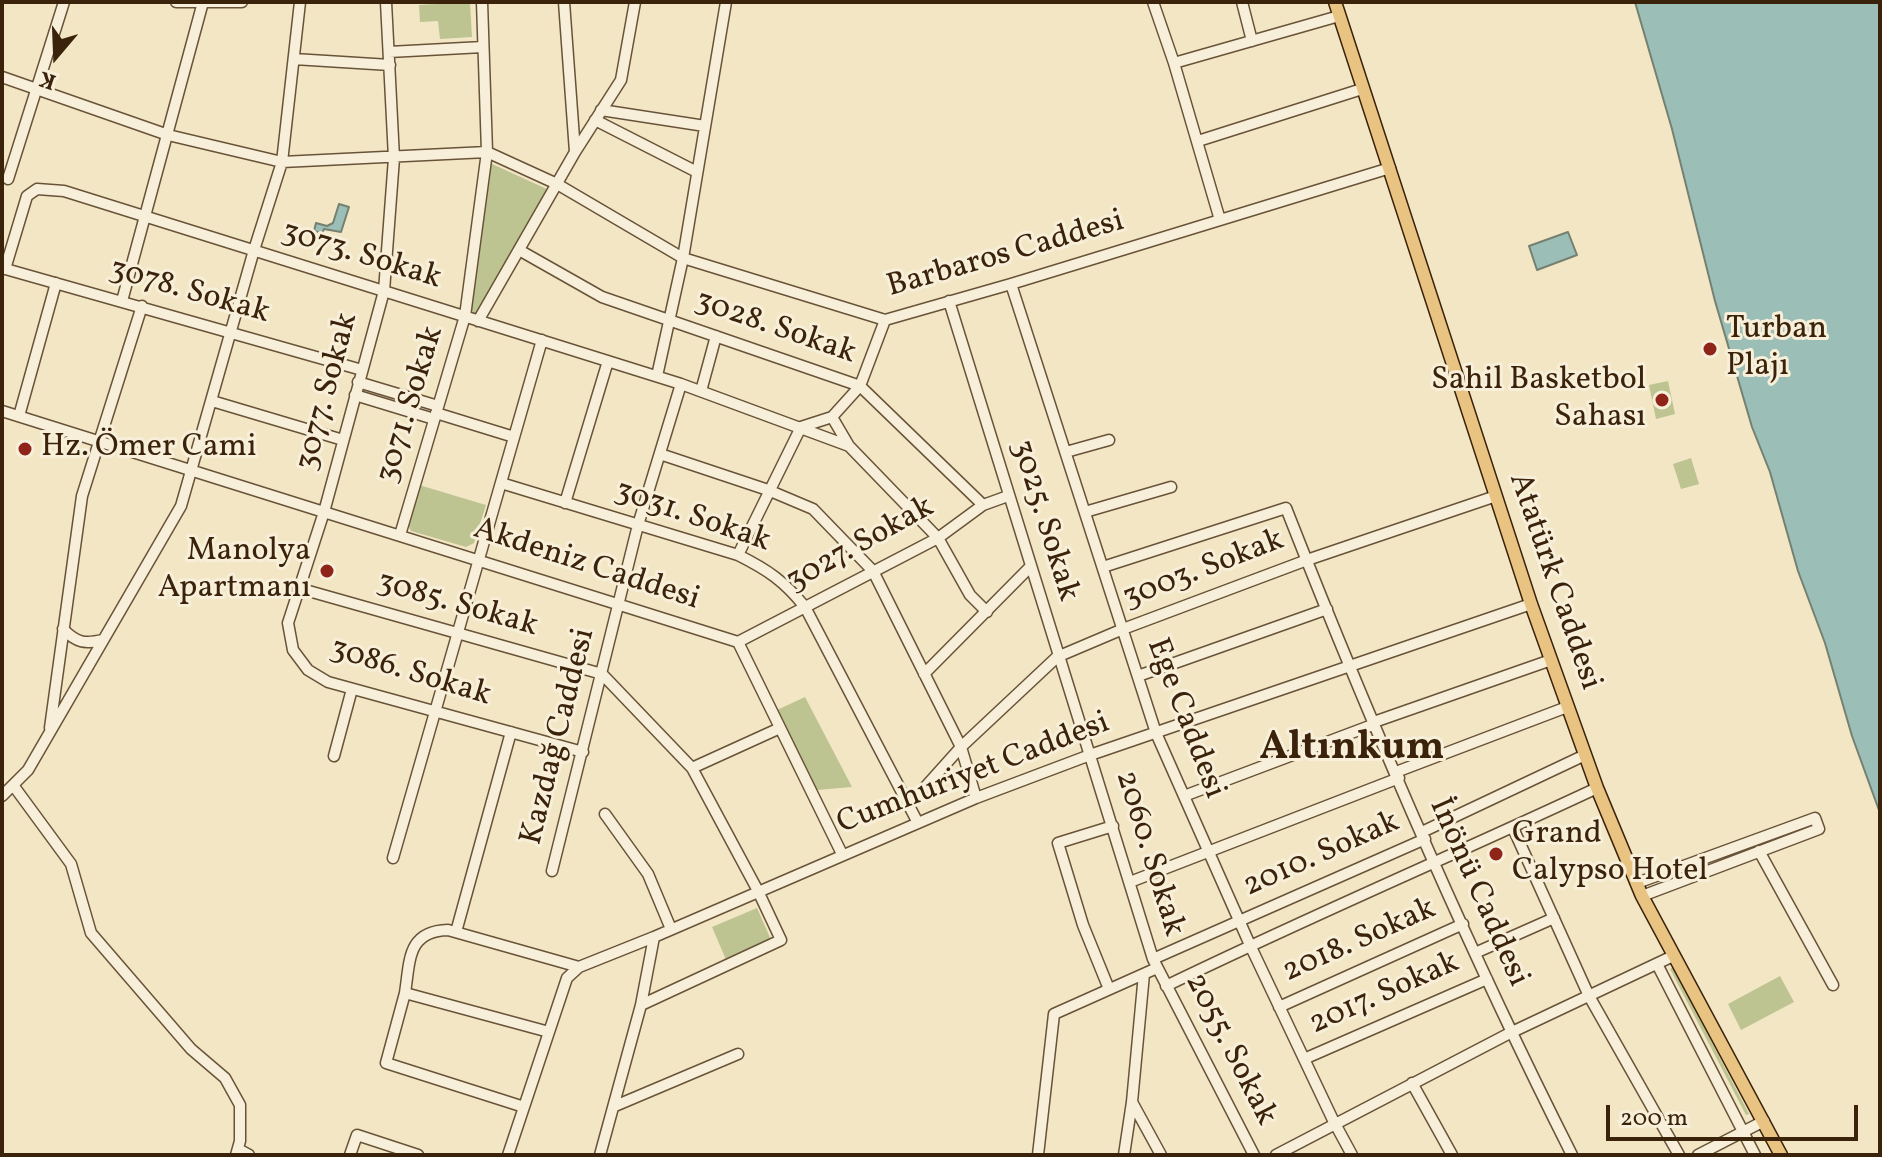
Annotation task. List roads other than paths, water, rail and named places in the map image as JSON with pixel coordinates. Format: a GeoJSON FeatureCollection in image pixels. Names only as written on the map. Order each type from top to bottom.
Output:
{"type":"FeatureCollection","features":[{"type":"Feature","properties":{"kind":"main road","name":"Atatürk Caddesi"},"geometry":{"type":"LineString","coordinates":[[1335,2],[1531,604],[1597,788],[1642,896],[1781,1155]]}},
{"type":"Feature","properties":{"kind":"street"},"geometry":{"type":"LineString","coordinates":[[8,179],[64,2]]}},
{"type":"Feature","properties":{"kind":"street"},"geometry":{"type":"LineString","coordinates":[[176,2],[242,2]]}},
{"type":"Feature","properties":{"kind":"street"},"geometry":{"type":"LineString","coordinates":[[2,796],[28,770],[181,506],[282,162],[300,2]]}},
{"type":"Feature","properties":{"kind":"street","name":"3077. Sokak"},"geometry":{"type":"LineString","coordinates":[[298,588],[324,512],[384,291],[394,158],[386,2]]}},
{"type":"Feature","properties":{"kind":"street","name":"3071. Sokak"},"geometry":{"type":"LineString","coordinates":[[400,535],[465,316],[487,152],[482,2]]}},
{"type":"Feature","properties":{"kind":"street"},"geometry":{"type":"LineString","coordinates":[[564,2],[575,152]]}},
{"type":"Feature","properties":{"kind":"street"},"geometry":{"type":"LineString","coordinates":[[478,321],[575,152],[621,80],[635,2]]}},
{"type":"Feature","properties":{"kind":"street"},"geometry":{"type":"LineString","coordinates":[[657,376],[683,258],[726,2]]}},
{"type":"Feature","properties":{"kind":"street"},"geometry":{"type":"LineString","coordinates":[[1153,2],[1220,220]]}},
{"type":"Feature","properties":{"kind":"street"},"geometry":{"type":"LineString","coordinates":[[1242,2],[1252,41]]}},
{"type":"Feature","properties":{"kind":"street"},"geometry":{"type":"LineString","coordinates":[[122,301],[203,3]]}},
{"type":"Feature","properties":{"kind":"street"},"geometry":{"type":"LineString","coordinates":[[1174,63],[1339,16]]}},
{"type":"Feature","properties":{"kind":"street"},"geometry":{"type":"LineString","coordinates":[[389,52],[483,47]]}},
{"type":"Feature","properties":{"kind":"street"},"geometry":{"type":"LineString","coordinates":[[294,59],[390,65]]}},
{"type":"Feature","properties":{"kind":"street","name":"Barbaros Caddesi"},"geometry":{"type":"LineString","coordinates":[[2,77],[168,135],[282,162],[487,152],[557,184],[683,258],[885,320],[1390,168]]}},
{"type":"Feature","properties":{"kind":"street"},"geometry":{"type":"LineString","coordinates":[[1198,141],[1362,89]]}},
{"type":"Feature","properties":{"kind":"street"},"geometry":{"type":"LineString","coordinates":[[598,115],[705,126]]}},
{"type":"Feature","properties":{"kind":"street"},"geometry":{"type":"LineString","coordinates":[[598,115],[697,172]]}},
{"type":"Feature","properties":{"kind":"street","name":"3073. Sokak"},"geometry":{"type":"LineString","coordinates":[[4,268],[27,196],[37,189],[64,191],[657,376],[849,446]]}},
{"type":"Feature","properties":{"kind":"street","name":"3028. Sokak"},"geometry":{"type":"LineString","coordinates":[[519,250],[602,297],[860,386],[983,505]]}},
{"type":"Feature","properties":{"kind":"street","name":"3078. Sokak"},"geometry":{"type":"LineString","coordinates":[[4,268],[362,370]]}},
{"type":"Feature","properties":{"kind":"street"},"geometry":{"type":"LineString","coordinates":[[19,416],[56,283]]}},
{"type":"Feature","properties":{"kind":"street","name":"Ege Caddesi"},"geometry":{"type":"LineString","coordinates":[[1011,284],[1156,733],[1250,945],[1352,1155]]}},
{"type":"Feature","properties":{"kind":"street","name":"3025. Sokak"},"geometry":{"type":"LineString","coordinates":[[949,301],[1057,657],[1090,755]]}},
{"type":"Feature","properties":{"kind":"street"},"geometry":{"type":"LineString","coordinates":[[49,734],[82,496],[142,306]]}},
{"type":"Feature","properties":{"kind":"street"},"geometry":{"type":"LineString","coordinates":[[738,555],[801,427],[832,417],[860,386],[885,320]]}},
{"type":"Feature","properties":{"kind":"street"},"geometry":{"type":"LineString","coordinates":[[701,391],[716,336]]}},
{"type":"Feature","properties":{"kind":"street"},"geometry":{"type":"LineString","coordinates":[[393,858],[542,340]]}},
{"type":"Feature","properties":{"kind":"street"},"geometry":{"type":"LineString","coordinates":[[565,503],[608,361]]}},
{"type":"Feature","properties":{"kind":"street"},"geometry":{"type":"LineString","coordinates":[[358,382],[436,413],[514,437]]}},
{"type":"Feature","properties":{"kind":"street","name":"Kazdağ Caddesi"},"geometry":{"type":"LineString","coordinates":[[552,871],[638,525],[681,384]]}},
{"type":"Feature","properties":{"kind":"street"},"geometry":{"type":"LineString","coordinates":[[355,395],[436,413]]}},
{"type":"Feature","properties":{"kind":"street"},"geometry":{"type":"LineString","coordinates":[[212,401],[343,440]]}},
{"type":"Feature","properties":{"kind":"street","name":"Akdeniz Caddesi"},"geometry":{"type":"LineString","coordinates":[[2,411],[738,642]]}},
{"type":"Feature","properties":{"kind":"street"},"geometry":{"type":"LineString","coordinates":[[832,417],[849,446],[938,538],[970,595],[987,612]]}},
{"type":"Feature","properties":{"kind":"street"},"geometry":{"type":"LineString","coordinates":[[1066,452],[1109,440]]}},
{"type":"Feature","properties":{"kind":"street"},"geometry":{"type":"LineString","coordinates":[[660,454],[768,490],[813,509],[873,571],[961,747],[976,798]]}},
{"type":"Feature","properties":{"kind":"street","name":"3031. Sokak"},"geometry":{"type":"LineString","coordinates":[[501,483],[738,555],[771,571],[805,607],[918,823]]}},
{"type":"Feature","properties":{"kind":"street"},"geometry":{"type":"LineString","coordinates":[[1085,512],[1171,487]]}},
{"type":"Feature","properties":{"kind":"street","name":"3027. Sokak"},"geometry":{"type":"LineString","coordinates":[[738,642],[938,538],[983,505],[1008,496]]}},
{"type":"Feature","properties":{"kind":"street","name":"3003. Sokak"},"geometry":{"type":"LineString","coordinates":[[909,805],[961,747],[1057,657],[1307,560],[1496,496]]}},
{"type":"Feature","properties":{"kind":"street","name":"İnönü Caddesi"},"geometry":{"type":"LineString","coordinates":[[1103,567],[1286,508],[1350,666],[1510,1033],[1572,1155]]}},
{"type":"Feature","properties":{"kind":"street"},"geometry":{"type":"LineString","coordinates":[[924,674],[1030,567]]}},
{"type":"Feature","properties":{"kind":"street","name":"3085. Sokak"},"geometry":{"type":"LineString","coordinates":[[298,588],[602,674]]}},
{"type":"Feature","properties":{"kind":"street","name":"3086. Sokak"},"geometry":{"type":"LineString","coordinates":[[298,588],[288,623],[293,650],[308,670],[328,682],[583,752]]}},
{"type":"Feature","properties":{"kind":"street","name":"Cumhuriyet Caddesi"},"geometry":{"type":"LineString","coordinates":[[579,967],[976,798],[1090,755],[1531,604]]}},
{"type":"Feature","properties":{"kind":"street"},"geometry":{"type":"LineString","coordinates":[[1138,676],[1327,609]]}},
{"type":"Feature","properties":{"kind":"street"},"geometry":{"type":"LineString","coordinates":[[63,629],[75,641],[86,644],[103,640]]}},
{"type":"Feature","properties":{"kind":"street"},"geometry":{"type":"LineString","coordinates":[[738,642],[842,854]]}},
{"type":"Feature","properties":{"kind":"street"},"geometry":{"type":"LineString","coordinates":[[1184,796],[1551,660]]}},
{"type":"Feature","properties":{"kind":"street"},"geometry":{"type":"LineString","coordinates":[[602,674],[692,768],[781,940],[641,1005]]}},
{"type":"Feature","properties":{"kind":"street"},"geometry":{"type":"LineString","coordinates":[[334,756],[352,689]]}},
{"type":"Feature","properties":{"kind":"street"},"geometry":{"type":"LineString","coordinates":[[1130,882],[1567,707]]}},
{"type":"Feature","properties":{"kind":"street"},"geometry":{"type":"LineString","coordinates":[[692,768],[780,728]]}},
{"type":"Feature","properties":{"kind":"street"},"geometry":{"type":"LineString","coordinates":[[456,932],[511,732]]}},
{"type":"Feature","properties":{"kind":"street","name":"2060. Sokak"},"geometry":{"type":"LineString","coordinates":[[1090,755],[1155,964]]}},
{"type":"Feature","properties":{"kind":"street","name":"2010. Sokak"},"geometry":{"type":"LineString","coordinates":[[1038,1155],[1054,1014],[1144,974],[1155,964],[1239,921],[1424,835],[1585,755]]}},
{"type":"Feature","properties":{"kind":"street"},"geometry":{"type":"LineString","coordinates":[[13,785],[71,864],[91,933],[191,1049],[225,1078],[240,1105],[237,1152],[249,1155]]}},
{"type":"Feature","properties":{"kind":"street"},"geometry":{"type":"LineString","coordinates":[[1166,986],[1597,788]]}},
{"type":"Feature","properties":{"kind":"street"},"geometry":{"type":"LineString","coordinates":[[605,814],[648,874],[671,929]]}},
{"type":"Feature","properties":{"kind":"street"},"geometry":{"type":"LineString","coordinates":[[1637,883],[1817,824],[1759,851],[1642,896]]}},
{"type":"Feature","properties":{"kind":"street"},"geometry":{"type":"LineString","coordinates":[[1109,989],[1083,925],[1058,843],[1113,826]]}},
{"type":"Feature","properties":{"kind":"street"},"geometry":{"type":"LineString","coordinates":[[1513,828],[1589,996],[1679,1155]]}},
{"type":"Feature","properties":{"kind":"street"},"geometry":{"type":"LineString","coordinates":[[1759,851],[1833,985]]}},
{"type":"Feature","properties":{"kind":"street","name":"2017. Sokak"},"geometry":{"type":"LineString","coordinates":[[1475,953],[1554,918]]}},
{"type":"Feature","properties":{"kind":"street","name":"2018. Sokak"},"geometry":{"type":"LineString","coordinates":[[1279,1007],[1463,924]]}},
{"type":"Feature","properties":{"kind":"street"},"geometry":{"type":"LineString","coordinates":[[524,1107],[386,1063],[413,949],[419,938],[432,930],[456,932],[579,967]]}},
{"type":"Feature","properties":{"kind":"street"},"geometry":{"type":"LineString","coordinates":[[600,1155],[641,1005],[654,937]]}},
{"type":"Feature","properties":{"kind":"street"},"geometry":{"type":"LineString","coordinates":[[1276,1155],[1510,1033],[1673,956]]}},
{"type":"Feature","properties":{"kind":"street","name":"2055. Sokak"},"geometry":{"type":"LineString","coordinates":[[1155,964],[1254,1155]]}},
{"type":"Feature","properties":{"kind":"street"},"geometry":{"type":"LineString","coordinates":[[1657,964],[1755,1155]]}},
{"type":"Feature","properties":{"kind":"street"},"geometry":{"type":"LineString","coordinates":[[508,1155],[567,978],[579,967]]}},
{"type":"Feature","properties":{"kind":"street"},"geometry":{"type":"LineString","coordinates":[[1124,1155],[1144,974]]}},
{"type":"Feature","properties":{"kind":"street","name":"2017. Sokak"},"geometry":{"type":"LineString","coordinates":[[1304,1059],[1487,979]]}},
{"type":"Feature","properties":{"kind":"street"},"geometry":{"type":"LineString","coordinates":[[405,993],[549,1032]]}},
{"type":"Feature","properties":{"kind":"street"},"geometry":{"type":"LineString","coordinates":[[615,1106],[738,1054]]}},
{"type":"Feature","properties":{"kind":"street"},"geometry":{"type":"LineString","coordinates":[[1412,1083],[1452,1155]]}},
{"type":"Feature","properties":{"kind":"street"},"geometry":{"type":"LineString","coordinates":[[1132,1102],[1161,1155]]}},
{"type":"Feature","properties":{"kind":"street"},"geometry":{"type":"LineString","coordinates":[[1698,1155],[1764,1121]]}},
{"type":"Feature","properties":{"kind":"street"},"geometry":{"type":"LineString","coordinates":[[350,1155],[357,1135],[418,1155]]}},
{"type":"Feature","properties":{"kind":"water"},"geometry":{"type":"Polygon","coordinates":[[[1635,2],[1880,2],[1880,813],[1852,736],[1825,643],[1798,571],[1770,472],[1752,427],[1635,2]]]}},
{"type":"Feature","properties":{"kind":"water"},"geometry":{"type":"Polygon","coordinates":[[[339,204],[349,207],[341,232],[314,231],[316,223],[327,226],[333,223],[339,204]]]}},
{"type":"Feature","properties":{"kind":"water"},"geometry":{"type":"Polygon","coordinates":[[[1568,232],[1577,255],[1537,270],[1529,246],[1568,232]]]}},
{"type":"Feature","properties":{"kind":"place","name":"Turban Plajı"},"geometry":{"type":"Point","coordinates":[1710,349]}},
{"type":"Feature","properties":{"kind":"place","name":"Sahil Basketbol Sahası"},"geometry":{"type":"Point","coordinates":[1662,400]}},
{"type":"Feature","properties":{"kind":"place","name":"Hz. Ömer Cami"},"geometry":{"type":"Point","coordinates":[25,449]}},
{"type":"Feature","properties":{"kind":"place","name":"Manolya Apartmanı"},"geometry":{"type":"Point","coordinates":[327,571]}},
{"type":"Feature","properties":{"kind":"place","name":"Grand Calypso Hotel"},"geometry":{"type":"Point","coordinates":[1496,854]}},
{"type":"Feature","properties":{"kind":"district","name":"Altınkum"},"geometry":{"type":"Point","coordinates":[1352,751]}}]}
